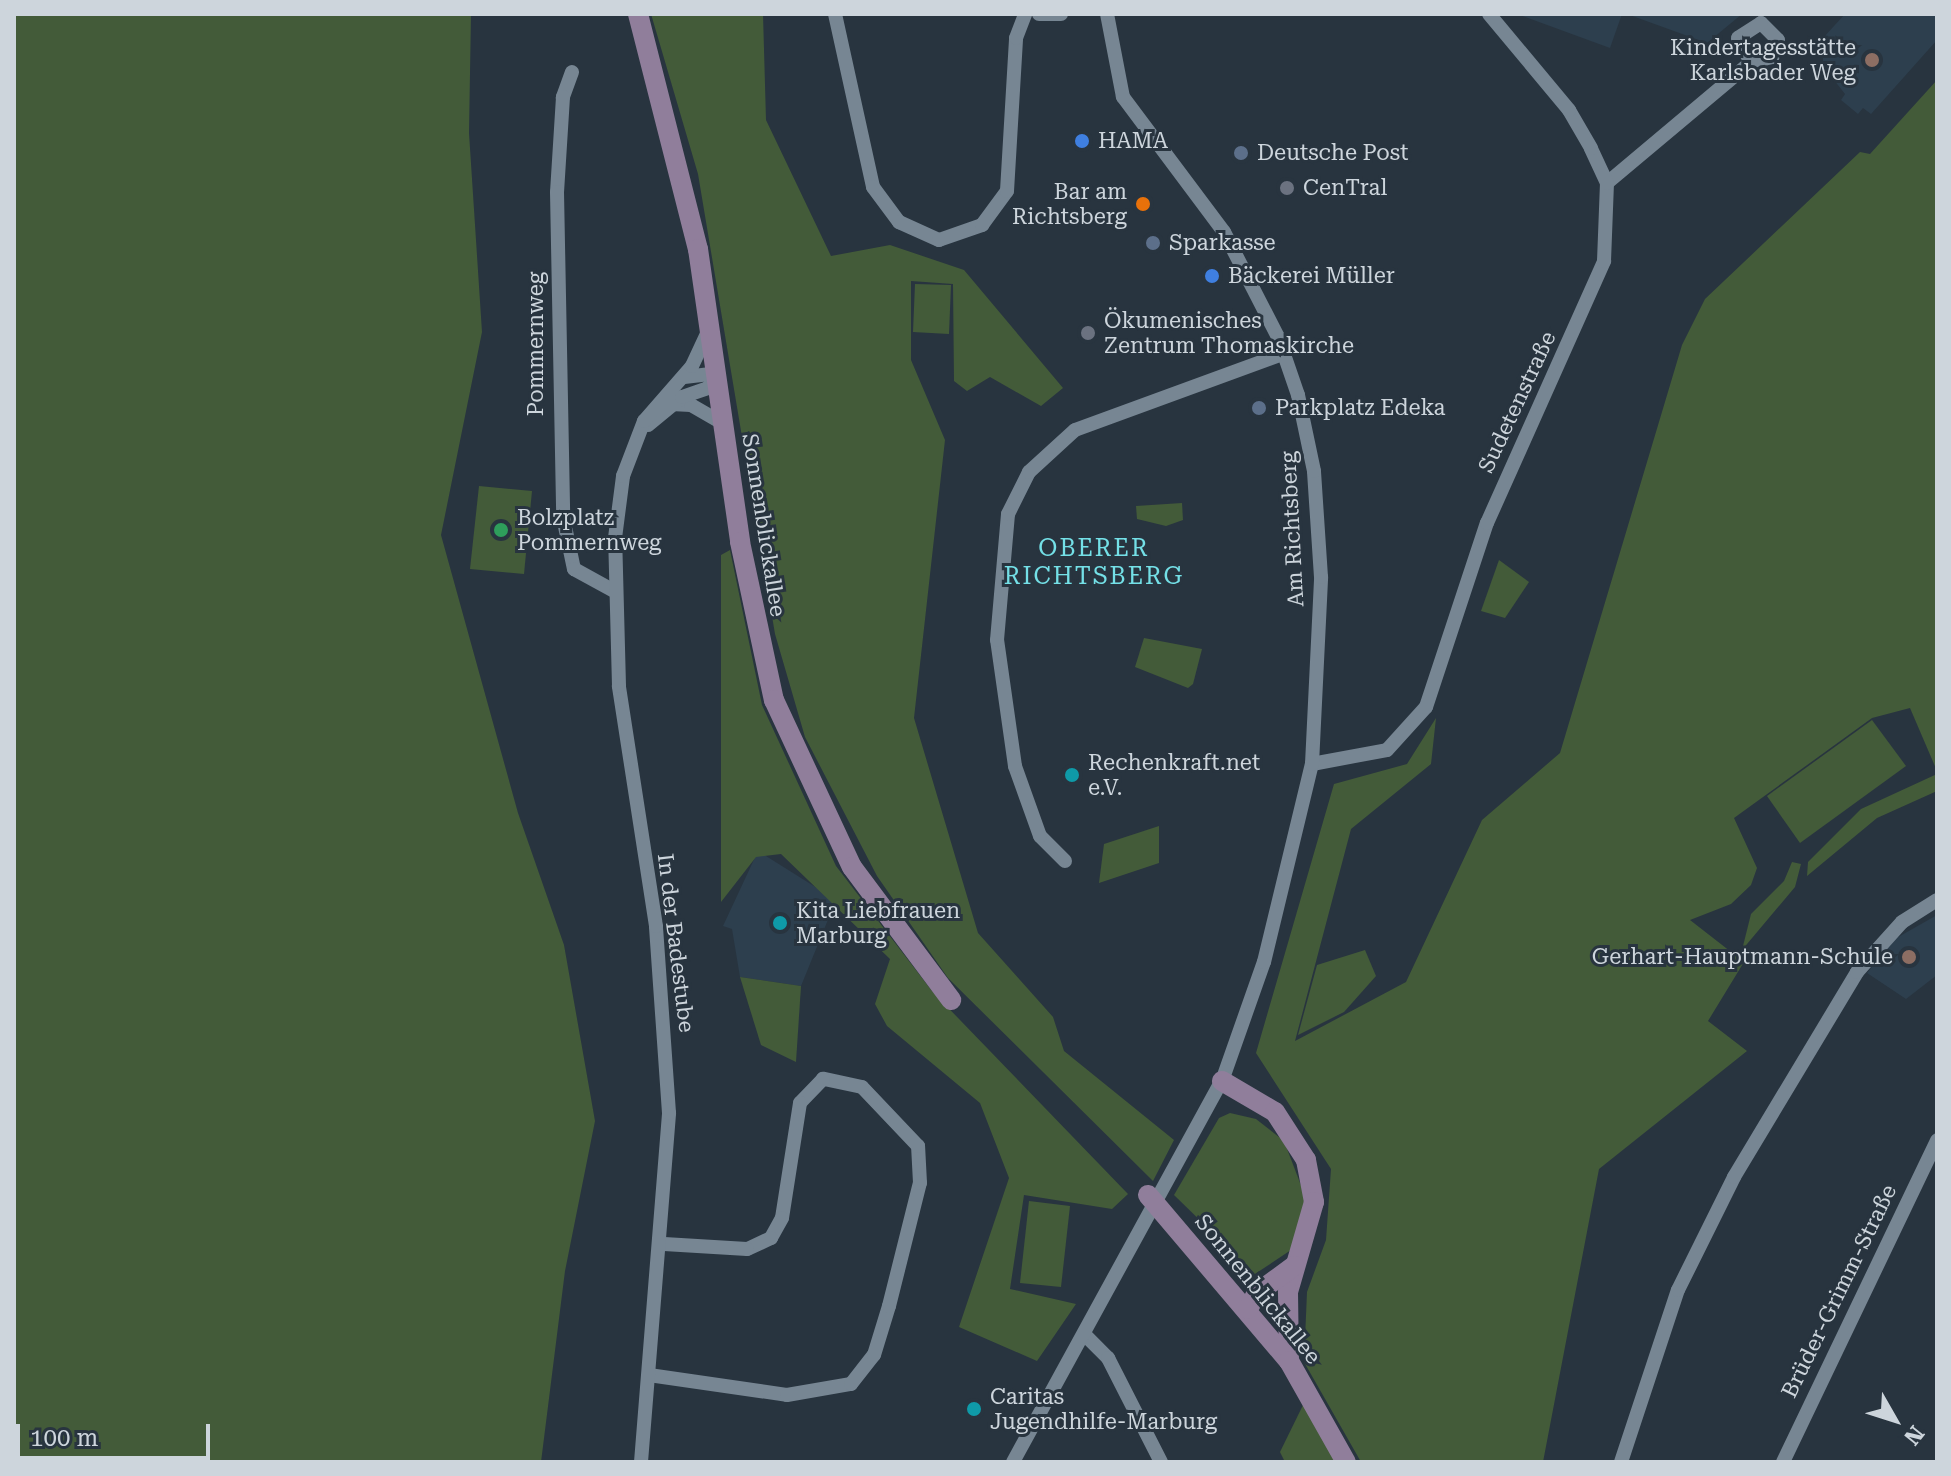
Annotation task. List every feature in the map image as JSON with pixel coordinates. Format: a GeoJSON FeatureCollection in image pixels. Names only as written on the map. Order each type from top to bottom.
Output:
{"type":"FeatureCollection","features":[{"type":"Feature","properties":{"kind":"main road","name":"Sonnenblickallee"},"geometry":{"type":"LineString","coordinates":[[638,14],[710,323],[756,634],[789,742],[852,867],[951,1000]]}},
{"type":"Feature","properties":{"kind":"main road"},"geometry":{"type":"LineString","coordinates":[[1222,1081],[1275,1112],[1306,1160],[1312,1220],[1294,1266],[1288,1292],[1289,1361]]}},
{"type":"Feature","properties":{"kind":"main road","name":"Sonnenblickallee"},"geometry":{"type":"LineString","coordinates":[[1148,1195],[1248,1309],[1289,1361],[1346,1462]]}},
{"type":"Feature","properties":{"kind":"main road"},"geometry":{"type":"LineString","coordinates":[[1248,1309],[1257,1293],[1294,1266]]}},
{"type":"Feature","properties":{"kind":"main road"},"geometry":{"type":"LineString","coordinates":[[1248,1309],[1288,1292]]}},
{"type":"Feature","properties":{"kind":"street"},"geometry":{"type":"LineString","coordinates":[[835,14],[873,187],[899,222],[939,240],[974,230],[1007,191],[1016,38],[1025,14]]}},
{"type":"Feature","properties":{"kind":"street"},"geometry":{"type":"LineString","coordinates":[[1039,14],[1061,14]]}},
{"type":"Feature","properties":{"kind":"street","name":"Am Richtsberg"},"geometry":{"type":"LineString","coordinates":[[1107,14],[1123,97],[1224,232],[1285,353],[1314,471],[1321,577],[1312,764],[1264,962],[1222,1081]]}},
{"type":"Feature","properties":{"kind":"street","name":"Sudetenstraße"},"geometry":{"type":"LineString","coordinates":[[1312,764],[1387,750],[1426,707],[1487,523],[1598,287],[1610,223],[1607,183],[1569,110],[1489,14]]}},
{"type":"Feature","properties":{"kind":"street"},"geometry":{"type":"LineString","coordinates":[[1607,183],[1751,62]]}},
{"type":"Feature","properties":{"kind":"street","name":"Pommernweg"},"geometry":{"type":"LineString","coordinates":[[572,72],[563,97],[557,192],[559,459],[569,557],[581,578],[614,591]]}},
{"type":"Feature","properties":{"kind":"street","name":"In der Badestube"},"geometry":{"type":"LineString","coordinates":[[641,1462],[664,1244],[667,1035],[619,686],[614,591],[623,476],[654,405],[699,356],[710,323]]}},
{"type":"Feature","properties":{"kind":"street"},"geometry":{"type":"LineString","coordinates":[[1065,861],[1040,836],[1015,766],[997,640],[1008,514],[1029,472],[1075,430],[1285,353]]}},
{"type":"Feature","properties":{"kind":"street","name":"In der Badestube"},"geometry":{"type":"LineString","coordinates":[[640,435],[671,404],[708,388],[718,373]]}},
{"type":"Feature","properties":{"kind":"street"},"geometry":{"type":"LineString","coordinates":[[680,378],[718,373]]}},
{"type":"Feature","properties":{"kind":"street"},"geometry":{"type":"LineString","coordinates":[[671,404],[691,405],[724,424]]}},
{"type":"Feature","properties":{"kind":"street"},"geometry":{"type":"LineString","coordinates":[[1621,1462],[1678,1290],[1734,1177],[1865,961],[1902,922],[1937,900]]}},
{"type":"Feature","properties":{"kind":"street"},"geometry":{"type":"LineString","coordinates":[[649,1375],[803,1395],[851,1384],[865,1372],[889,1306],[921,1157],[914,1136],[893,1114],[841,1077],[819,1081],[800,1103],[782,1218],[771,1238],[747,1249],[664,1244]]}},
{"type":"Feature","properties":{"kind":"street"},"geometry":{"type":"LineString","coordinates":[[1013,1462],[1222,1081]]}},
{"type":"Feature","properties":{"kind":"street","name":"Brüder-Grimm-Straße"},"geometry":{"type":"LineString","coordinates":[[1783,1462],[1937,1140]]}},
{"type":"Feature","properties":{"kind":"street"},"geometry":{"type":"LineString","coordinates":[[1085,1335],[1108,1358],[1161,1462]]}},
{"type":"Feature","properties":{"kind":"shaded area"},"geometry":{"type":"Polygon","coordinates":[[[1517,14],[1622,14],[1610,48],[1517,14]]]}},
{"type":"Feature","properties":{"kind":"shaded area"},"geometry":{"type":"Polygon","coordinates":[[[1627,14],[1742,14],[1707,43],[1627,14]]]}},
{"type":"Feature","properties":{"kind":"shaded area","name":"Kindertagesstätte Karlsbader Weg"},"geometry":{"type":"Polygon","coordinates":[[[1845,14],[1937,14],[1937,40],[1871,114],[1863,108],[1858,114],[1841,100],[1845,94],[1823,66],[1823,38],[1845,14]]]}},
{"type":"Feature","properties":{"kind":"shaded area"},"geometry":{"type":"Polygon","coordinates":[[[758,851],[836,900],[801,986],[740,977],[732,929],[723,926],[758,851]]]}},
{"type":"Feature","properties":{"kind":"shaded area","name":"Gerhart-Hauptmann-Schule"},"geometry":{"type":"Polygon","coordinates":[[[1937,915],[1937,975],[1906,999],[1867,973],[1893,940],[1937,915]]]}},
{"type":"Feature","properties":{"kind":"green space"},"geometry":{"type":"Polygon","coordinates":[[[14,14],[471,14],[469,133],[482,332],[441,535],[518,813],[564,945],[595,1121],[565,1271],[541,1462],[14,1462],[14,14]]]}},
{"type":"Feature","properties":{"kind":"green space"},"geometry":{"type":"Polygon","coordinates":[[[651,14],[763,14],[766,120],[831,256],[890,245],[964,270],[1063,388],[1041,406],[990,377],[967,391],[954,381],[953,284],[911,281],[911,360],[945,440],[914,718],[978,933],[1053,1017],[1064,1051],[1174,1140],[1153,1181],[948,978],[877,876],[805,737],[775,634],[698,174],[651,14]]]}},
{"type":"Feature","properties":{"kind":"green space"},"geometry":{"type":"Polygon","coordinates":[[[1937,80],[1937,771],[1910,708],[1872,718],[1734,818],[1757,868],[1751,885],[1731,904],[1690,920],[1744,962],[1708,1021],[1747,1051],[1599,1169],[1543,1462],[1361,1462],[1304,1362],[1307,1292],[1326,1240],[1331,1169],[1256,1053],[1334,784],[1407,764],[1436,718],[1431,764],[1351,829],[1295,1041],[1406,982],[1482,820],[1560,753],[1682,345],[1705,299],[1860,152],[1870,154],[1937,80]]]}},
{"type":"Feature","properties":{"kind":"green space"},"geometry":{"type":"Polygon","coordinates":[[[915,284],[951,285],[949,334],[913,332],[915,284]]]}},
{"type":"Feature","properties":{"kind":"green space","name":"Bolzplatz Pommernweg"},"geometry":{"type":"Polygon","coordinates":[[[479,486],[532,491],[524,574],[470,569],[479,486]]]}},
{"type":"Feature","properties":{"kind":"green space"},"geometry":{"type":"Polygon","coordinates":[[[1182,503],[1183,520],[1166,526],[1137,519],[1136,506],[1182,503]]]}},
{"type":"Feature","properties":{"kind":"green space"},"geometry":{"type":"Polygon","coordinates":[[[730,550],[762,705],[836,866],[932,991],[1128,1194],[1112,1209],[1024,1195],[1010,1289],[1076,1304],[1037,1361],[959,1327],[1009,1178],[980,1103],[887,1026],[875,1004],[890,959],[781,854],[756,857],[721,902],[721,555],[730,550]]]}},
{"type":"Feature","properties":{"kind":"green space"},"geometry":{"type":"Polygon","coordinates":[[[1499,560],[1529,582],[1505,618],[1481,611],[1499,560]]]}},
{"type":"Feature","properties":{"kind":"green space"},"geometry":{"type":"Polygon","coordinates":[[[1144,638],[1202,649],[1193,684],[1188,688],[1135,667],[1144,638]]]}},
{"type":"Feature","properties":{"kind":"green space"},"geometry":{"type":"Polygon","coordinates":[[[1872,720],[1906,766],[1800,843],[1767,796],[1872,720]]]}},
{"type":"Feature","properties":{"kind":"green space"},"geometry":{"type":"Polygon","coordinates":[[[1937,774],[1937,791],[1877,818],[1807,876],[1808,862],[1861,809],[1937,774]]]}},
{"type":"Feature","properties":{"kind":"green space"},"geometry":{"type":"Polygon","coordinates":[[[1159,826],[1159,863],[1099,883],[1104,844],[1159,826]]]}},
{"type":"Feature","properties":{"kind":"green space"},"geometry":{"type":"Polygon","coordinates":[[[1792,862],[1801,864],[1795,887],[1742,950],[1751,914],[1784,881],[1792,862]]]}},
{"type":"Feature","properties":{"kind":"green space"},"geometry":{"type":"Polygon","coordinates":[[[1365,950],[1376,976],[1344,1012],[1298,1035],[1317,965],[1365,950]]]}},
{"type":"Feature","properties":{"kind":"green space"},"geometry":{"type":"Polygon","coordinates":[[[740,977],[801,986],[796,1062],[761,1045],[740,977]]]}},
{"type":"Feature","properties":{"kind":"green space"},"geometry":{"type":"Polygon","coordinates":[[[1230,1113],[1256,1119],[1284,1141],[1307,1201],[1291,1250],[1255,1274],[1174,1195],[1219,1118],[1230,1113]]]}},
{"type":"Feature","properties":{"kind":"green space"},"geometry":{"type":"Polygon","coordinates":[[[1029,1201],[1070,1206],[1061,1287],[1020,1283],[1029,1201]]]}},
{"type":"Feature","properties":{"kind":"green space"},"geometry":{"type":"Polygon","coordinates":[[[1305,1401],[1336,1462],[1285,1462],[1280,1452],[1305,1401]]]}},
{"type":"Feature","properties":{"kind":"place","name":"Kindertagesstätte Karlsbader Weg"},"geometry":{"type":"Point","coordinates":[1872,60]}},
{"type":"Feature","properties":{"kind":"place","name":"HAMA"},"geometry":{"type":"Point","coordinates":[1082,141]}},
{"type":"Feature","properties":{"kind":"place","name":"Deutsche Post"},"geometry":{"type":"Point","coordinates":[1241,153]}},
{"type":"Feature","properties":{"kind":"place","name":"CenTral"},"geometry":{"type":"Point","coordinates":[1287,188]}},
{"type":"Feature","properties":{"kind":"place","name":"Bar am Richtsberg"},"geometry":{"type":"Point","coordinates":[1143,204]}},
{"type":"Feature","properties":{"kind":"place","name":"Sparkasse"},"geometry":{"type":"Point","coordinates":[1153,243]}},
{"type":"Feature","properties":{"kind":"place","name":"Bäckerei Müller"},"geometry":{"type":"Point","coordinates":[1212,276]}},
{"type":"Feature","properties":{"kind":"place","name":"Ökumenisches Zentrum Thomaskirche"},"geometry":{"type":"Point","coordinates":[1088,333]}},
{"type":"Feature","properties":{"kind":"place","name":"Parkplatz Edeka"},"geometry":{"type":"Point","coordinates":[1259,408]}},
{"type":"Feature","properties":{"kind":"place","name":"Bolzplatz Pommernweg"},"geometry":{"type":"Point","coordinates":[501,530]}},
{"type":"Feature","properties":{"kind":"place","name":"Rechenkraft.net e.V."},"geometry":{"type":"Point","coordinates":[1072,775]}},
{"type":"Feature","properties":{"kind":"place","name":"Kita Liebfrauen Marburg"},"geometry":{"type":"Point","coordinates":[780,923]}},
{"type":"Feature","properties":{"kind":"place","name":"Gerhart-Hauptmann-Schule"},"geometry":{"type":"Point","coordinates":[1909,957]}},
{"type":"Feature","properties":{"kind":"place","name":"Caritas Jugendhilfe-Marburg"},"geometry":{"type":"Point","coordinates":[974,1409]}},
{"type":"Feature","properties":{"kind":"district","name":"OBERER RICHTSBERG"},"geometry":{"type":"Point","coordinates":[1094,563]}}]}
